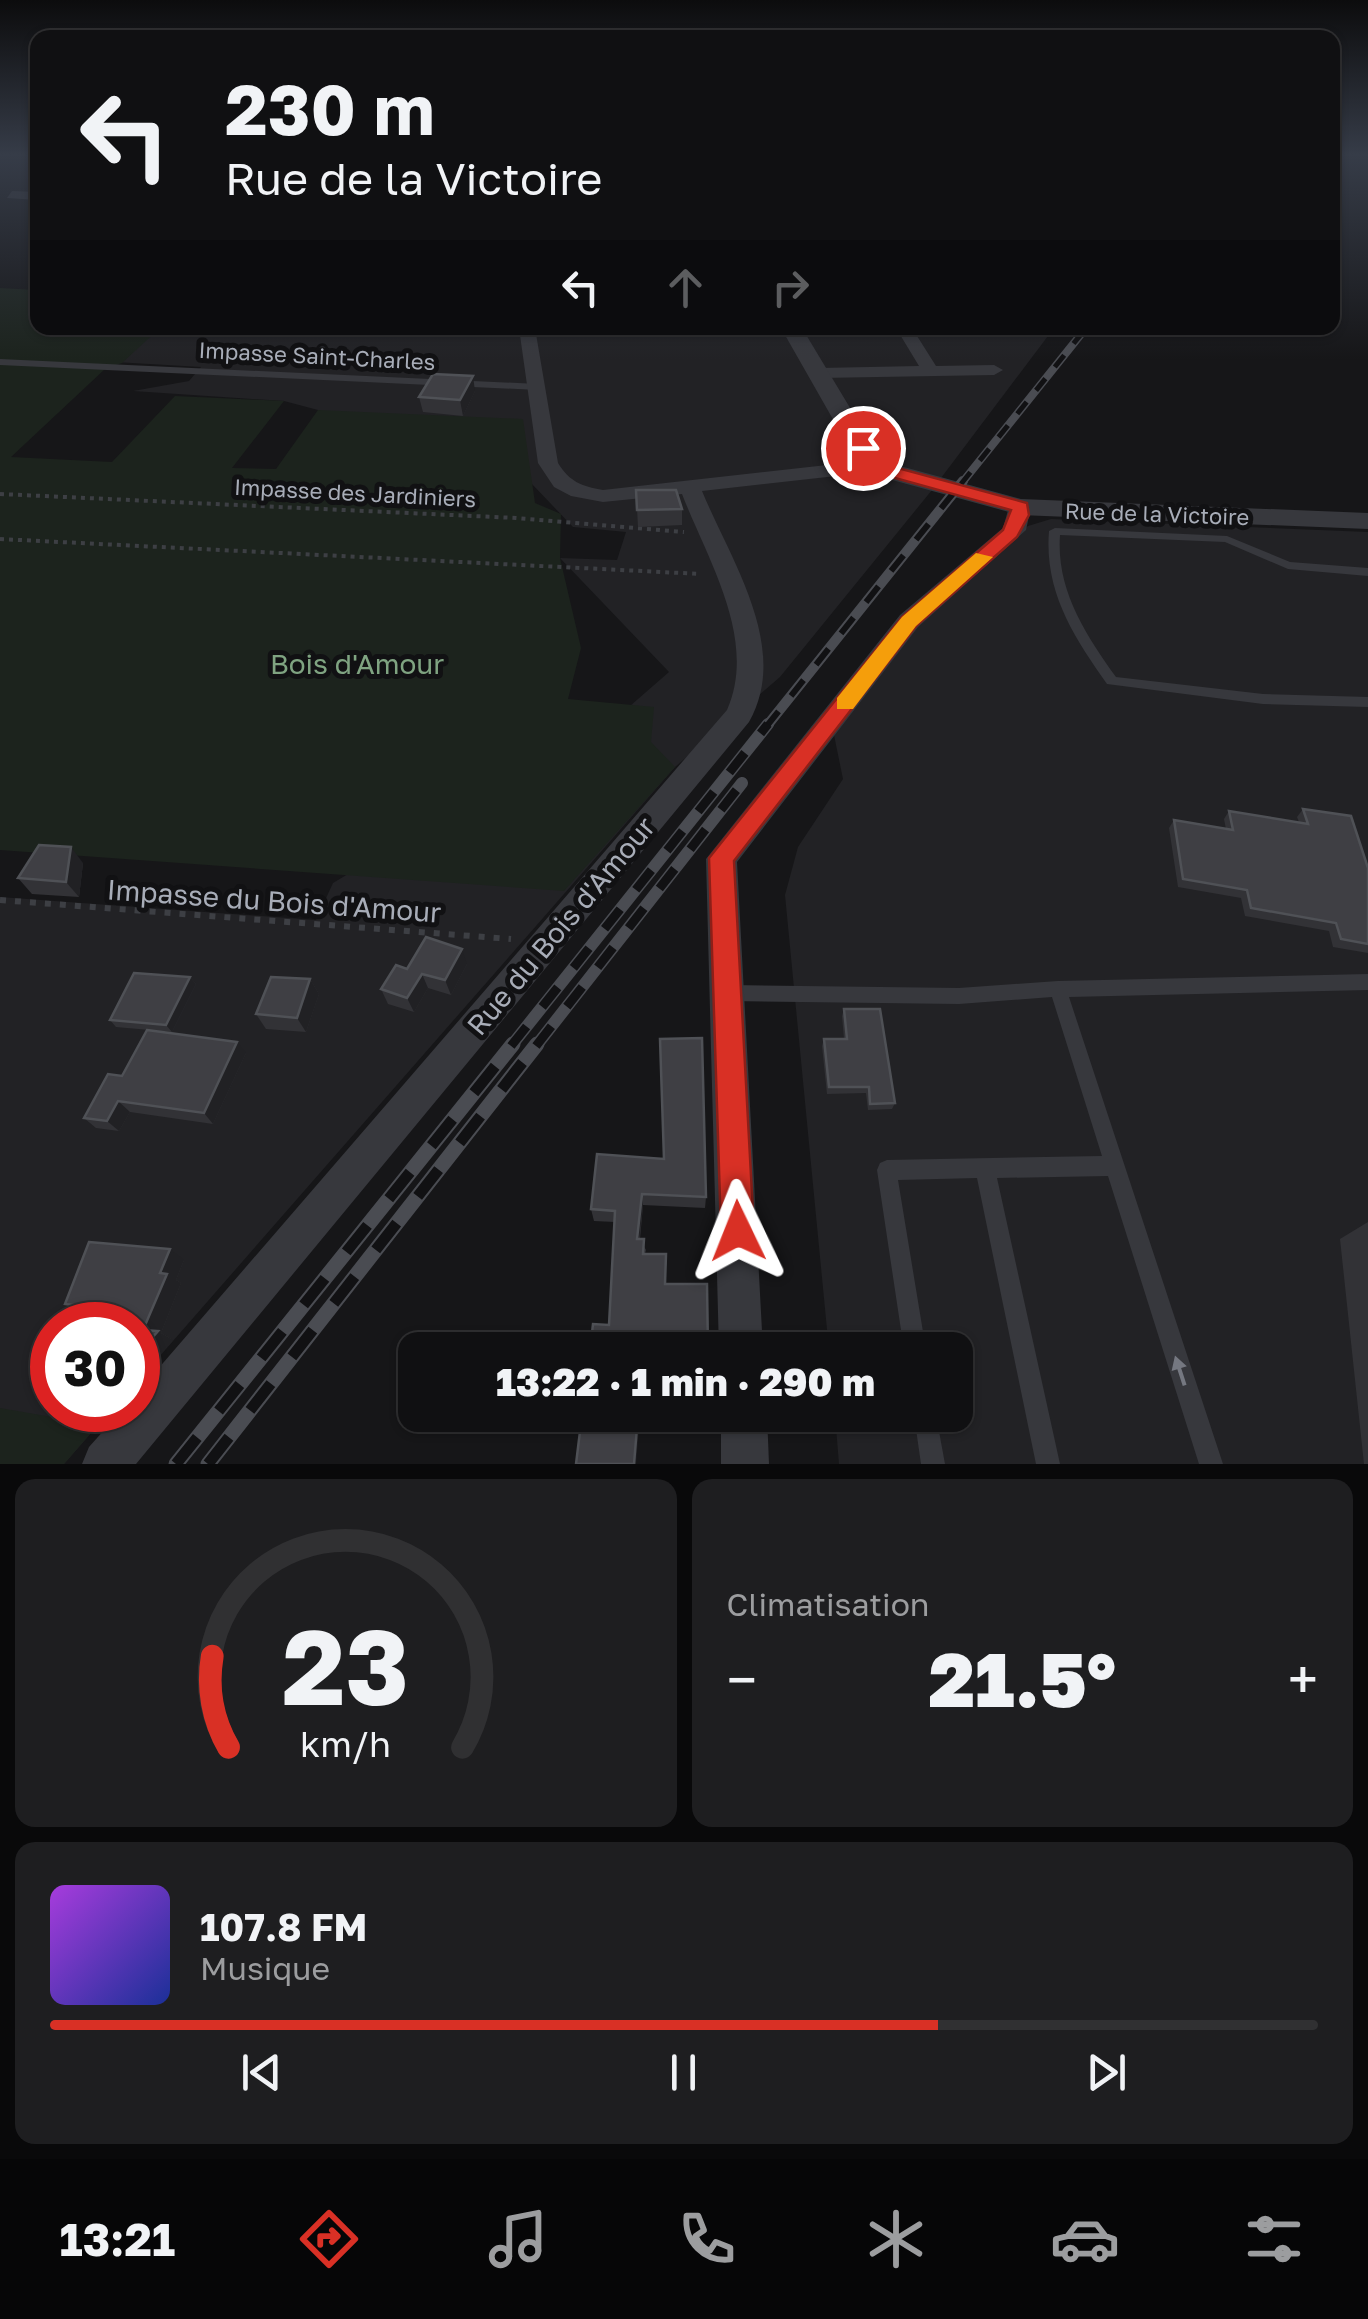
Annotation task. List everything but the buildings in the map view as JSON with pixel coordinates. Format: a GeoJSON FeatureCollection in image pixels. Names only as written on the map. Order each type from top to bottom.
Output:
{"type":"FeatureCollection","features":[{"type":"Feature","properties":{"kind":"street"},"geometry":{"type":"LineString","coordinates":[[527,335],[548,462],[561,483],[578,492],[603,496],[872,466],[796,335]]}},
{"type":"Feature","properties":{"kind":"street"},"geometry":{"type":"LineString","coordinates":[[908,335],[931,371]]}},
{"type":"Feature","properties":{"kind":"street"},"geometry":{"type":"LineString","coordinates":[[820,373],[994,370]]}},
{"type":"Feature","properties":{"kind":"street","name":"Rue de la Victoire"},"geometry":{"type":"LineString","coordinates":[[872,466],[1020,507],[1368,522]]}},
{"type":"Feature","properties":{"kind":"street","name":"Rue du Bois d'Amour"},"geometry":{"type":"LineString","coordinates":[[106,1464],[727,731],[746,702],[752,648],[689,486]]}},
{"type":"Feature","properties":{"kind":"street"},"geometry":{"type":"LineString","coordinates":[[741,1332],[722,858],[909,621],[1011,533],[1018,525],[1020,507]]}},
{"type":"Feature","properties":{"kind":"street"},"geometry":{"type":"LineString","coordinates":[[744,1432],[745,1464]]}},
{"type":"Feature","properties":{"kind":"lane","name":"Impasse Saint-Charles"},"geometry":{"type":"LineString","coordinates":[[0,362],[538,388]]}},
{"type":"Feature","properties":{"kind":"lane","name":"Impasse Saint-Charles"},"geometry":{"type":"LineString","coordinates":[[451,370],[452,383]]}},
{"type":"Feature","properties":{"kind":"lane"},"geometry":{"type":"LineString","coordinates":[[1368,572],[1288,564],[1227,539],[1055,530],[1051,551],[1062,592],[1084,643],[1112,680],[1263,699],[1368,702]]}},
{"type":"Feature","properties":{"kind":"lane"},"geometry":{"type":"LineString","coordinates":[[730,994],[960,996],[1058,989],[1368,982]]}},
{"type":"Feature","properties":{"kind":"lane"},"geometry":{"type":"LineString","coordinates":[[1058,989],[1211,1464]]}},
{"type":"Feature","properties":{"kind":"lane"},"geometry":{"type":"LineString","coordinates":[[912,1332],[887,1170],[1113,1166]]}},
{"type":"Feature","properties":{"kind":"lane"},"geometry":{"type":"LineString","coordinates":[[985,1168],[1048,1464]]}},
{"type":"Feature","properties":{"kind":"lane"},"geometry":{"type":"LineString","coordinates":[[927,1432],[932,1464]]}},
{"type":"Feature","properties":{"kind":"path","name":"Impasse des Jardiniers"},"geometry":{"type":"LineString","coordinates":[[0,494],[516,518],[708,532]]}},
{"type":"Feature","properties":{"kind":"path"},"geometry":{"type":"LineString","coordinates":[[0,539],[724,575]]}},
{"type":"Feature","properties":{"kind":"path","name":"Impasse du Bois d'Amour"},"geometry":{"type":"LineString","coordinates":[[0,900],[528,940],[544,946]]}},
{"type":"Feature","properties":{"kind":"shaded area"},"geometry":{"type":"Polygon","coordinates":[[[127,335],[1049,335],[932,490],[780,677],[675,767],[160,1356],[160,1302],[30,1302],[30,1432],[92,1432],[64,1464],[0,1464],[0,897],[316,920],[333,883],[630,706],[669,672],[560,558],[617,560],[626,532],[573,527],[531,483],[318,410],[284,401],[133,391],[189,381],[201,367],[98,361],[127,335]]]}},
{"type":"Feature","properties":{"kind":"shaded area"},"geometry":{"type":"Polygon","coordinates":[[[1051,519],[1368,532],[1368,1464],[839,1464],[836,1432],[973,1432],[973,1332],[827,1332],[785,895],[798,847],[843,779],[834,735],[931,605],[1028,526],[1051,519]]]}},
{"type":"Feature","properties":{"kind":"green space","name":"Bois d'Amour"},"geometry":{"type":"Polygon","coordinates":[[[0,288],[30,290],[30,335],[152,335],[122,363],[105,369],[11,457],[112,462],[175,396],[284,401],[232,468],[276,469],[318,410],[523,419],[535,503],[561,514],[560,558],[581,648],[568,699],[654,707],[651,742],[675,767],[564,891],[0,850],[0,288]]]}},
{"type":"Feature","properties":{"kind":"green space"},"geometry":{"type":"Polygon","coordinates":[[[0,1408],[30,1413],[30,1432],[92,1432],[64,1464],[0,1464],[0,1408]]]}},
{"type":"Feature","properties":{"kind":"railway"},"geometry":{"type":"LineString","coordinates":[[961,484],[1080,335]]}},
{"type":"Feature","properties":{"kind":"railway"},"geometry":{"type":"LineString","coordinates":[[766,727],[963,481]]}},
{"type":"Feature","properties":{"kind":"railway"},"geometry":{"type":"LineString","coordinates":[[511,1046],[768,724]]}},
{"type":"Feature","properties":{"kind":"railway"},"geometry":{"type":"LineString","coordinates":[[536,1046],[742,783]]}},
{"type":"Feature","properties":{"kind":"railway"},"geometry":{"type":"LineString","coordinates":[[176,1464],[513,1044]]}},
{"type":"Feature","properties":{"kind":"railway"},"geometry":{"type":"LineString","coordinates":[[208,1464],[537,1044]]}},
{"type":"Feature","properties":{"kind":"slow traffic"},"geometry":{"type":"LineString","coordinates":[[845,704],[909,621],[983,557]]}},
{"type":"Feature","properties":{"kind":"route"},"geometry":{"type":"LineString","coordinates":[[738,1231],[722,858],[909,621],[1011,533],[1020,515],[1020,507],[872,466],[863,448]]}}]}
